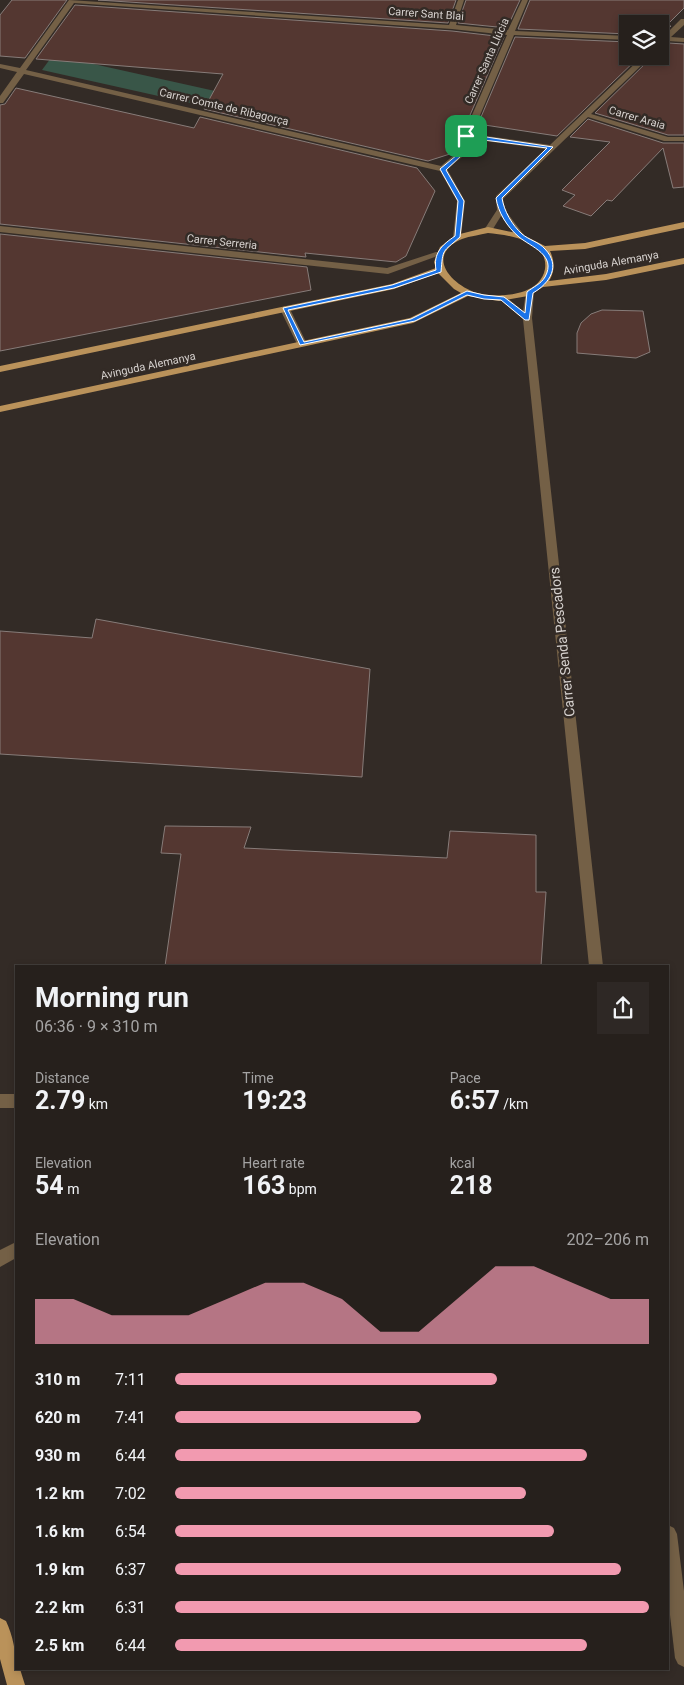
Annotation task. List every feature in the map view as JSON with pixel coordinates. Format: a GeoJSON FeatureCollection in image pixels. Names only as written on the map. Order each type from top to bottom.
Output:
{"type":"FeatureCollection","features":[{"type":"Feature","properties":{"kind":"main road","name":"Avinguda Alemanya"},"geometry":{"type":"LineString","coordinates":[[542,249],[584,246],[684,225]]}},
{"type":"Feature","properties":{"kind":"main road"},"geometry":{"type":"LineString","coordinates":[[488,230],[520,235],[542,249],[549,258],[551,268],[548,277],[541,285],[530,292],[502,298],[484,297],[467,293],[445,279],[439,270],[438,262],[439,254],[446,244],[457,237],[471,232],[488,230]]}},
{"type":"Feature","properties":{"kind":"main road","name":"Avinguda Alemanya"},"geometry":{"type":"LineString","coordinates":[[541,285],[606,277],[684,261]]}},
{"type":"Feature","properties":{"kind":"main road"},"geometry":{"type":"LineString","coordinates":[[0,369],[394,286],[439,270]]}},
{"type":"Feature","properties":{"kind":"main road","name":"Avinguda Alemanya"},"geometry":{"type":"LineString","coordinates":[[0,409],[413,320],[467,293]]}},
{"type":"Feature","properties":{"kind":"main road"},"geometry":{"type":"LineString","coordinates":[[0,1627],[16,1685]]}},
{"type":"Feature","properties":{"kind":"street"},"geometry":{"type":"LineString","coordinates":[[452,27],[461,0]]}},
{"type":"Feature","properties":{"kind":"street","name":"Carrer Santa Llúcia"},"geometry":{"type":"LineString","coordinates":[[443,169],[459,155],[526,0]]}},
{"type":"Feature","properties":{"kind":"street"},"geometry":{"type":"LineString","coordinates":[[0,101],[73,1]]}},
{"type":"Feature","properties":{"kind":"street","name":"Carrer Sant Blai"},"geometry":{"type":"LineString","coordinates":[[73,1],[452,27],[512,33],[619,38]]}},
{"type":"Feature","properties":{"kind":"street"},"geometry":{"type":"LineString","coordinates":[[669,35],[684,21]]}},
{"type":"Feature","properties":{"kind":"street"},"geometry":{"type":"LineString","coordinates":[[669,41],[684,40]]}},
{"type":"Feature","properties":{"kind":"street"},"geometry":{"type":"LineString","coordinates":[[520,235],[501,210],[499,198],[637,65]]}},
{"type":"Feature","properties":{"kind":"street","name":"Carrer Comte de Ribagorça"},"geometry":{"type":"LineString","coordinates":[[0,66],[443,169]]}},
{"type":"Feature","properties":{"kind":"street","name":"Carrer Araia"},"geometry":{"type":"LineString","coordinates":[[585,114],[667,139],[684,139]]}},
{"type":"Feature","properties":{"kind":"street"},"geometry":{"type":"LineString","coordinates":[[466,136],[551,147]]}},
{"type":"Feature","properties":{"kind":"street"},"geometry":{"type":"LineString","coordinates":[[443,169],[461,201],[457,237]]}},
{"type":"Feature","properties":{"kind":"street"},"geometry":{"type":"LineString","coordinates":[[488,230],[501,210]]}},
{"type":"Feature","properties":{"kind":"street","name":"Carrer Serreria"},"geometry":{"type":"LineString","coordinates":[[0,229],[388,271],[439,254]]}},
{"type":"Feature","properties":{"kind":"street","name":"Carrer Senda Pescadors"},"geometry":{"type":"LineString","coordinates":[[530,292],[527,318],[596,965]]}},
{"type":"Feature","properties":{"kind":"street"},"geometry":{"type":"LineString","coordinates":[[502,298],[527,318]]}},
{"type":"Feature","properties":{"kind":"street"},"geometry":{"type":"LineString","coordinates":[[285,309],[302,344]]}},
{"type":"Feature","properties":{"kind":"street"},"geometry":{"type":"LineString","coordinates":[[0,1101],[15,1101]]}},
{"type":"Feature","properties":{"kind":"street"},"geometry":{"type":"LineString","coordinates":[[0,1259],[15,1250]]}},
{"type":"Feature","properties":{"kind":"street"},"geometry":{"type":"LineString","coordinates":[[669,1542],[684,1658]]}},
{"type":"Feature","properties":{"kind":"green space"},"geometry":{"type":"Polygon","coordinates":[[[53,55],[251,99],[239,114],[42,70],[53,55]]]}},
{"type":"Feature","properties":{"kind":"building"},"geometry":{"type":"Polygon","coordinates":[[[12,0],[67,0],[25,58],[0,56],[0,15],[12,0]]]}},
{"type":"Feature","properties":{"kind":"building"},"geometry":{"type":"Polygon","coordinates":[[[98,0],[456,0],[448,23],[98,0]]]}},
{"type":"Feature","properties":{"kind":"building"},"geometry":{"type":"Polygon","coordinates":[[[466,0],[520,0],[507,28],[458,23],[466,0]]]}},
{"type":"Feature","properties":{"kind":"building"},"geometry":{"type":"Polygon","coordinates":[[[530,0],[684,0],[684,8],[669,23],[669,15],[619,15],[619,34],[518,29],[530,0]]]}},
{"type":"Feature","properties":{"kind":"building"},"geometry":{"type":"Polygon","coordinates":[[[75,5],[452,31],[504,37],[453,153],[428,161],[204,109],[223,74],[36,59],[75,5]]]}},
{"type":"Feature","properties":{"kind":"building"},"geometry":{"type":"Polygon","coordinates":[[[515,37],[619,42],[619,65],[631,65],[557,136],[478,124],[515,37]]]}},
{"type":"Feature","properties":{"kind":"building"},"geometry":{"type":"Polygon","coordinates":[[[669,43],[684,44],[684,135],[668,135],[595,113],[644,65],[669,65],[669,43]]]}},
{"type":"Feature","properties":{"kind":"building"},"geometry":{"type":"Polygon","coordinates":[[[16,88],[194,128],[200,117],[417,168],[435,191],[406,256],[396,262],[305,253],[306,257],[0,224],[0,105],[5,104],[16,88]]]}},
{"type":"Feature","properties":{"kind":"building"},"geometry":{"type":"Polygon","coordinates":[[[588,119],[663,143],[684,143],[684,187],[673,188],[663,148],[612,201],[607,200],[591,216],[563,206],[575,195],[562,190],[610,142],[570,137],[588,119]]]}},
{"type":"Feature","properties":{"kind":"building"},"geometry":{"type":"Polygon","coordinates":[[[0,234],[307,267],[311,290],[0,351],[0,234]]]}},
{"type":"Feature","properties":{"kind":"building"},"geometry":{"type":"Polygon","coordinates":[[[602,310],[643,311],[650,352],[636,358],[577,353],[577,333],[581,323],[591,314],[602,310]]]}},
{"type":"Feature","properties":{"kind":"building"},"geometry":{"type":"Polygon","coordinates":[[[96,619],[370,669],[362,777],[0,754],[0,631],[92,638],[96,619]]]}},
{"type":"Feature","properties":{"kind":"building"},"geometry":{"type":"Polygon","coordinates":[[[165,826],[251,827],[244,848],[447,858],[450,831],[536,835],[536,892],[546,892],[541,965],[165,965],[181,854],[161,853],[165,826]]]}},
{"type":"Feature","properties":{"kind":"route"},"geometry":{"type":"LineString","coordinates":[[466,136],[551,147],[510,185],[499,198],[501,210],[520,235],[532,241],[549,258],[551,268],[548,277],[541,285],[530,292],[527,318],[502,298],[484,297],[467,293],[413,320],[302,344],[285,309],[394,286],[439,270],[439,254],[446,244],[457,237],[461,201],[443,169],[459,155],[466,136]]}}]}
